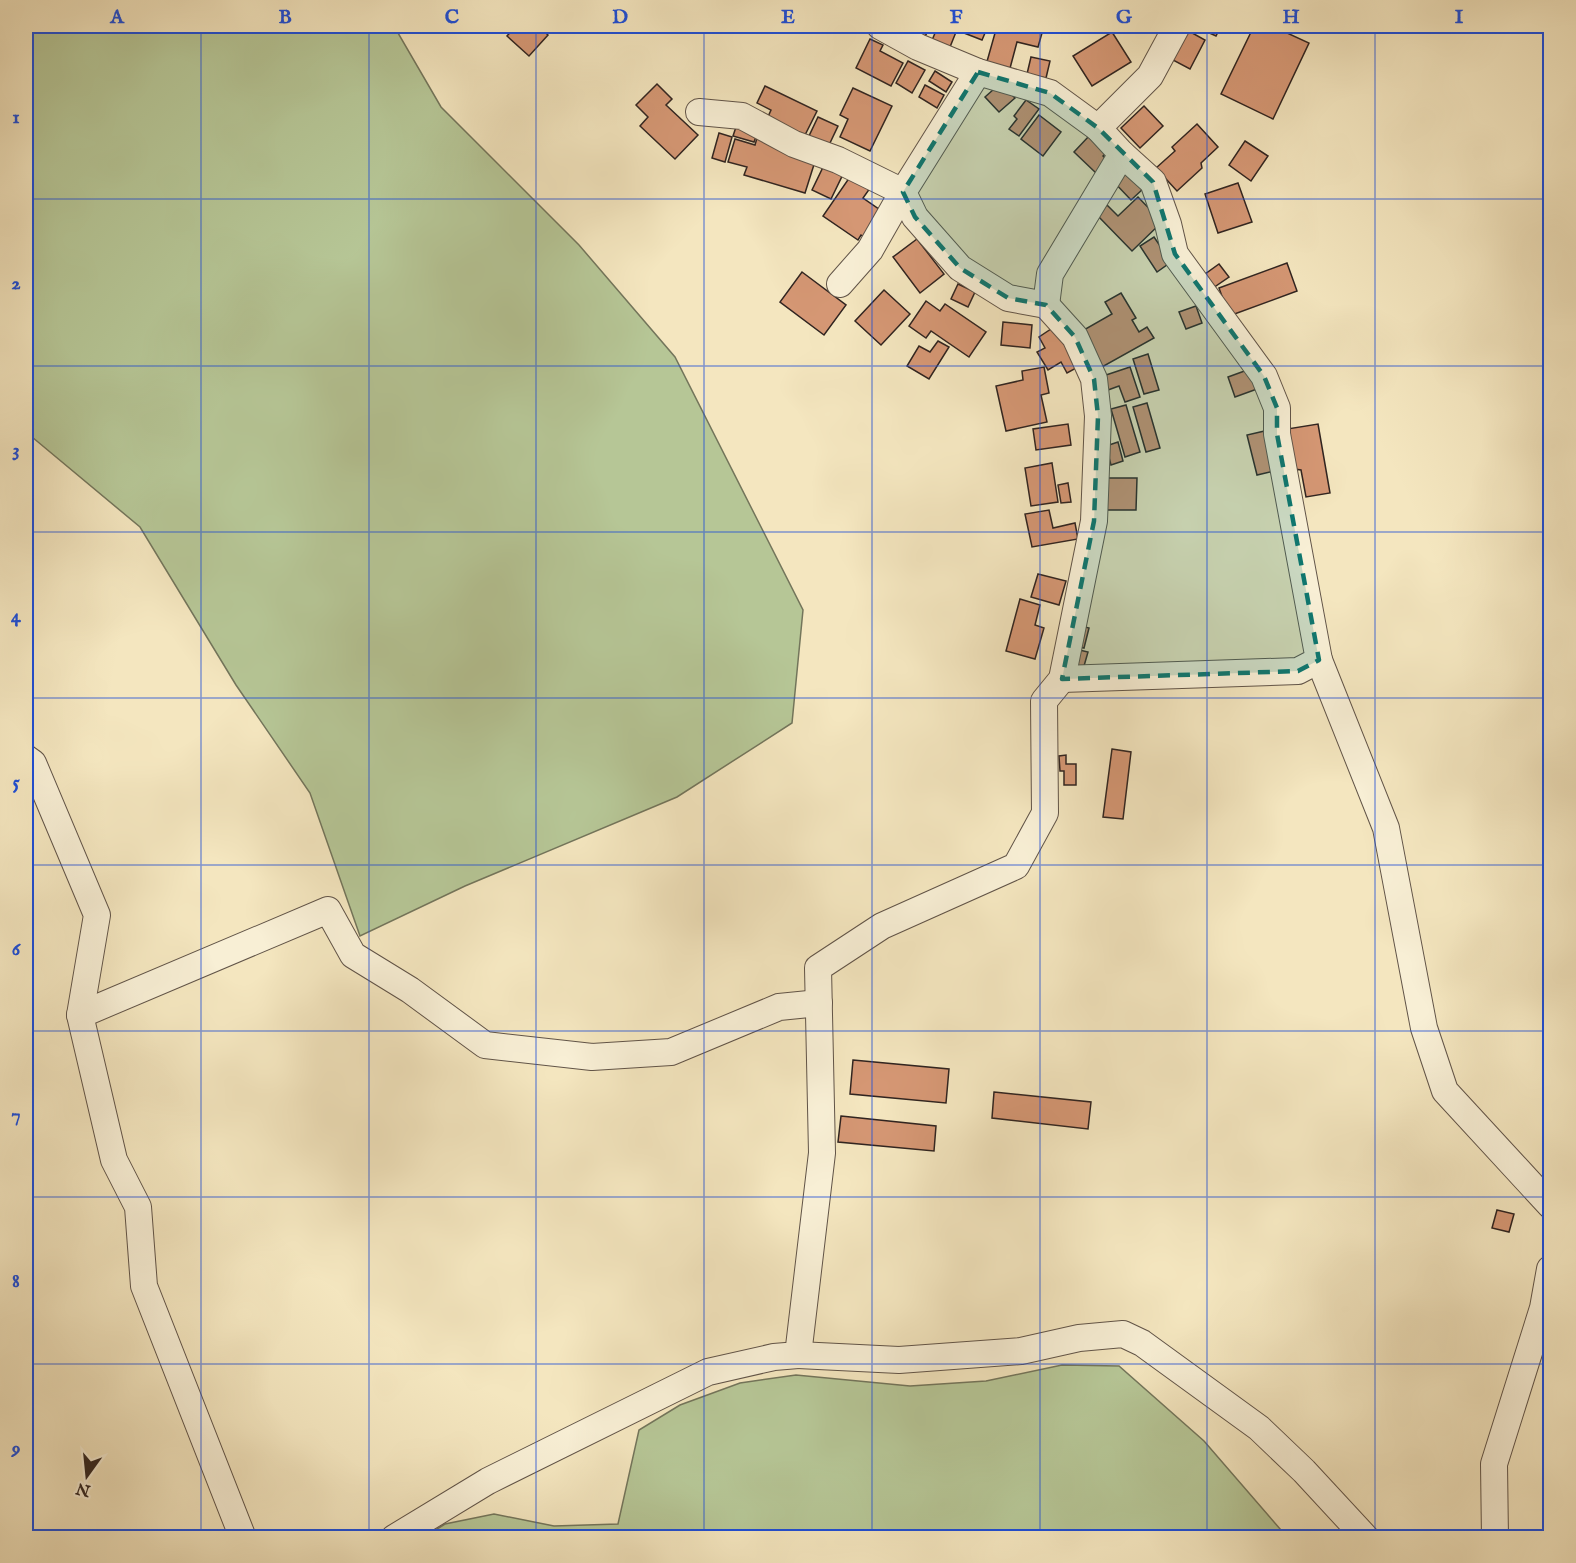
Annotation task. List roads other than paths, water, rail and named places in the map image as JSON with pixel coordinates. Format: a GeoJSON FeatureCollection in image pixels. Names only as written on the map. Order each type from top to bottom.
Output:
{"type":"FeatureCollection","features":[{"type":"Feature","properties":{"kind":"street"},"geometry":{"type":"LineString","coordinates":[[880,26],[918,47],[978,72],[1050,93],[1098,128],[1153,182],[1168,224],[1175,254],[1264,376],[1277,408],[1277,434],[1319,660],[1386,828],[1424,1028],[1445,1091],[1551,1205]]}},
{"type":"Feature","properties":{"kind":"street"},"geometry":{"type":"LineString","coordinates":[[1098,128],[1150,76],[1177,26]]}},
{"type":"Feature","properties":{"kind":"street"},"geometry":{"type":"LineString","coordinates":[[840,284],[870,250],[903,192],[978,72]]}},
{"type":"Feature","properties":{"kind":"street"},"geometry":{"type":"LineString","coordinates":[[699,112],[741,116],[794,144],[838,160],[903,192],[915,217],[960,268],[1008,298],[1046,304],[1075,337],[1094,380],[1098,416],[1094,521],[1062,679],[1044,701],[1045,813],[1016,866],[882,926],[818,968],[822,1153],[798,1355]]}},
{"type":"Feature","properties":{"kind":"street"},"geometry":{"type":"LineString","coordinates":[[1046,304],[1050,274],[1122,154]]}},
{"type":"Feature","properties":{"kind":"street"},"geometry":{"type":"LineString","coordinates":[[1062,679],[1298,671],[1319,660]]}},
{"type":"Feature","properties":{"kind":"street"},"geometry":{"type":"LineString","coordinates":[[26,758],[33,763],[98,915],[80,1016],[114,1160],[138,1208],[144,1286],[243,1538]]}},
{"type":"Feature","properties":{"kind":"street"},"geometry":{"type":"LineString","coordinates":[[80,1016],[328,910],[354,955],[410,990],[485,1045],[592,1058],[671,1052],[779,1007],[819,1002]]}},
{"type":"Feature","properties":{"kind":"street"},"geometry":{"type":"LineString","coordinates":[[1493,1537],[1494,1464],[1543,1308],[1551,1269]]}},
{"type":"Feature","properties":{"kind":"street"},"geometry":{"type":"LineString","coordinates":[[394,1538],[488,1481],[708,1372],[774,1357],[798,1355],[899,1360],[1021,1351],[1079,1338],[1123,1334],[1142,1343],[1259,1428],[1304,1471],[1366,1538]]}}]}
